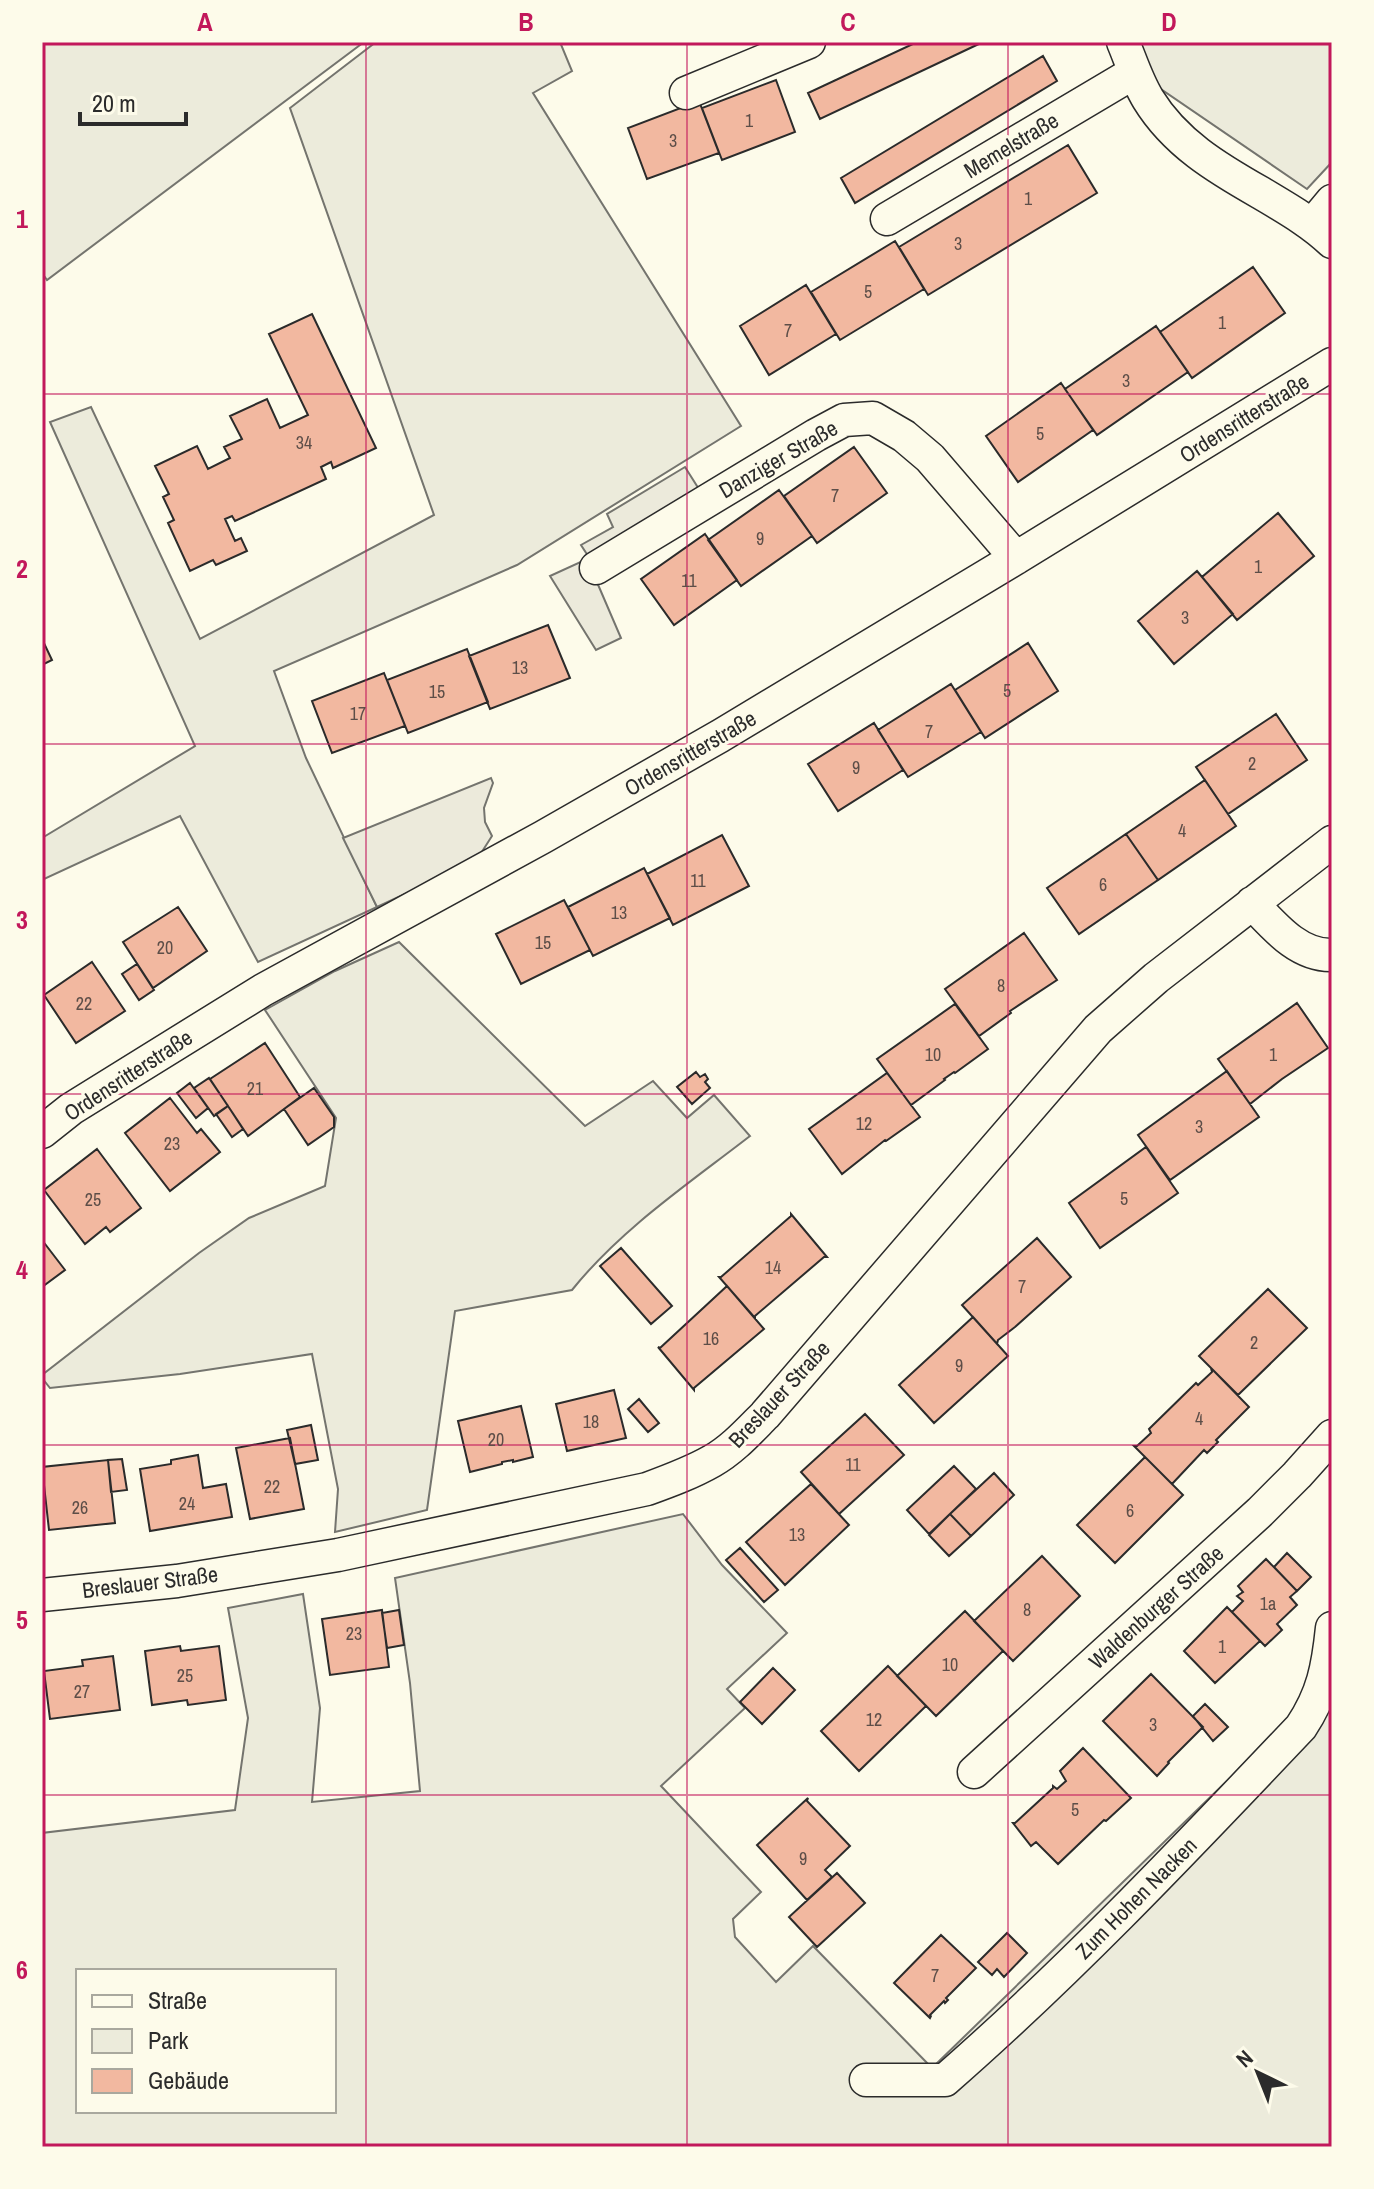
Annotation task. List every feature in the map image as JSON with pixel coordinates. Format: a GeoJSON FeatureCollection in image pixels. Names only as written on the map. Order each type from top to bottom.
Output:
{"type":"FeatureCollection","features":[{"type":"Feature","properties":{"kind":"street"},"geometry":{"type":"LineString","coordinates":[[686,93],[809,42]]}},
{"type":"Feature","properties":{"kind":"street"},"geometry":{"type":"LineString","coordinates":[[1123,42],[1147,97],[1162,120],[1198,155],[1325,223]]}},
{"type":"Feature","properties":{"kind":"street","name":"Memelstraße"},"geometry":{"type":"LineString","coordinates":[[887,219],[1135,72]]}},
{"type":"Feature","properties":{"kind":"street","name":"Ordensritterstraße"},"geometry":{"type":"LineString","coordinates":[[42,1132],[71,1109],[263,990],[720,736],[1332,364]]}},
{"type":"Feature","properties":{"kind":"street","name":"Danziger Straße"},"geometry":{"type":"LineString","coordinates":[[596,568],[816,435],[844,420],[873,418],[904,436],[930,458],[1016,558]]}},
{"type":"Feature","properties":{"kind":"street","name":"Breslauer Straße"},"geometry":{"type":"LineString","coordinates":[[42,1595],[177,1581],[338,1555],[647,1489],[714,1460],[765,1415],[1098,1029],[1156,978],[1332,842]]}},
{"type":"Feature","properties":{"kind":"street"},"geometry":{"type":"LineString","coordinates":[[1252,903],[1293,943],[1308,951],[1332,955]]}},
{"type":"Feature","properties":{"kind":"street","name":"Waldenburger Straße"},"geometry":{"type":"LineString","coordinates":[[974,1772],[1260,1512],[1332,1436]]}},
{"type":"Feature","properties":{"kind":"street","name":"Zum Hohen Nacken"},"geometry":{"type":"LineString","coordinates":[[866,2080],[945,2080],[1015,2017],[1160,1876],[1301,1727],[1324,1684],[1332,1628]]}},
{"type":"Feature","properties":{"kind":"green space"},"geometry":{"type":"Polygon","coordinates":[[[42,42],[364,42],[47,280],[42,273],[42,42]]]}},
{"type":"Feature","properties":{"kind":"green space"},"geometry":{"type":"Polygon","coordinates":[[[376,42],[560,42],[572,71],[533,93],[741,426],[517,565],[274,671],[306,758],[377,907],[258,962],[180,816],[42,880],[42,838],[195,746],[50,422],[91,407],[200,639],[434,515],[290,108],[376,42]]]}},
{"type":"Feature","properties":{"kind":"green space"},"geometry":{"type":"Polygon","coordinates":[[[1135,42],[1332,42],[1332,162],[1307,189],[1155,85],[1135,42]]]}},
{"type":"Feature","properties":{"kind":"green space"},"geometry":{"type":"Polygon","coordinates":[[[399,942],[585,1126],[653,1081],[687,1118],[714,1095],[750,1136],[634,1227],[572,1290],[455,1311],[427,1510],[335,1532],[338,1489],[312,1354],[180,1374],[50,1388],[42,1375],[249,1218],[325,1186],[336,1118],[265,1010],[335,971],[399,942]]]}},
{"type":"Feature","properties":{"kind":"green space"},"geometry":{"type":"Polygon","coordinates":[[[683,1514],[722,1565],[787,1633],[727,1689],[745,1708],[661,1786],[761,1892],[733,1919],[735,1937],[776,1982],[813,1946],[932,2068],[1309,1701],[1332,1613],[1332,2147],[42,2147],[42,1833],[235,1810],[248,1718],[228,1608],[303,1594],[320,1708],[312,1802],[420,1791],[410,1683],[395,1578],[683,1514]]]}},
{"type":"Feature","properties":{"kind":"shaded area"},"geometry":{"type":"Polygon","coordinates":[[[685,467],[702,494],[590,559],[581,545],[613,527],[607,514],[685,467]]]}},
{"type":"Feature","properties":{"kind":"shaded area"},"geometry":{"type":"Polygon","coordinates":[[[587,559],[621,638],[596,650],[550,576],[587,559]]]}},
{"type":"Feature","properties":{"kind":"shaded area"},"geometry":{"type":"Polygon","coordinates":[[[491,778],[493,783],[484,808],[485,822],[492,836],[476,861],[377,907],[343,838],[491,778]]]}},
{"type":"Feature","properties":{"kind":"building"},"geometry":{"type":"Polygon","coordinates":[[[917,42],[983,42],[820,119],[808,93],[917,42]]]}},
{"type":"Feature","properties":{"kind":"building"},"geometry":{"type":"Polygon","coordinates":[[[1043,56],[1057,81],[855,203],[841,178],[1043,56]]]}},
{"type":"Feature","properties":{"kind":"building"},"geometry":{"type":"Polygon","coordinates":[[[776,80],[795,132],[722,160],[702,108],[776,80]]]}},
{"type":"Feature","properties":{"kind":"building"},"geometry":{"type":"Polygon","coordinates":[[[699,101],[719,153],[647,179],[628,128],[699,101]]]}},
{"type":"Feature","properties":{"kind":"building"},"geometry":{"type":"Polygon","coordinates":[[[1068,145],[1097,193],[928,295],[899,247],[1068,145]]]}},
{"type":"Feature","properties":{"kind":"building"},"geometry":{"type":"Polygon","coordinates":[[[895,241],[924,289],[840,340],[811,292],[895,241]]]}},
{"type":"Feature","properties":{"kind":"building"},"geometry":{"type":"Polygon","coordinates":[[[1253,267],[1285,313],[1192,378],[1160,332],[1253,267]]]}},
{"type":"Feature","properties":{"kind":"building"},"geometry":{"type":"Polygon","coordinates":[[[806,285],[836,334],[769,375],[740,326],[806,285]]]}},
{"type":"Feature","properties":{"kind":"building"},"geometry":{"type":"Polygon","coordinates":[[[312,314],[376,448],[333,468],[331,462],[321,467],[326,479],[235,521],[232,516],[225,519],[235,541],[241,538],[247,551],[216,565],[213,560],[190,571],[168,523],[174,520],[163,497],[169,494],[155,466],[197,446],[208,469],[230,458],[224,447],[242,439],[230,416],[267,399],[280,428],[308,415],[269,334],[312,314]]]}},
{"type":"Feature","properties":{"kind":"building"},"geometry":{"type":"Polygon","coordinates":[[[1156,326],[1188,372],[1097,435],[1065,389],[1156,326]]]}},
{"type":"Feature","properties":{"kind":"building"},"geometry":{"type":"Polygon","coordinates":[[[1061,383],[1093,430],[1018,482],[986,436],[1061,383]]]}},
{"type":"Feature","properties":{"kind":"building"},"geometry":{"type":"Polygon","coordinates":[[[854,447],[887,493],[817,543],[784,496],[854,447]]]}},
{"type":"Feature","properties":{"kind":"building"},"geometry":{"type":"Polygon","coordinates":[[[779,490],[812,536],[741,586],[708,540],[779,490]]]}},
{"type":"Feature","properties":{"kind":"building"},"geometry":{"type":"Polygon","coordinates":[[[1278,513],[1314,556],[1237,620],[1202,577],[1278,513]]]}},
{"type":"Feature","properties":{"kind":"building"},"geometry":{"type":"Polygon","coordinates":[[[705,534],[737,580],[674,625],[641,579],[705,534]]]}},
{"type":"Feature","properties":{"kind":"building"},"geometry":{"type":"Polygon","coordinates":[[[1197,571],[1233,614],[1174,664],[1138,621],[1197,571]]]}},
{"type":"Feature","properties":{"kind":"building"},"geometry":{"type":"Polygon","coordinates":[[[548,625],[570,678],[490,709],[469,656],[548,625]]]}},
{"type":"Feature","properties":{"kind":"building"},"geometry":{"type":"Polygon","coordinates":[[[42,639],[52,660],[42,665],[42,639]]]}},
{"type":"Feature","properties":{"kind":"building"},"geometry":{"type":"Polygon","coordinates":[[[1028,643],[1058,691],[985,738],[955,690],[1028,643]]]}},
{"type":"Feature","properties":{"kind":"building"},"geometry":{"type":"Polygon","coordinates":[[[467,649],[488,702],[408,733],[387,680],[467,649]]]}},
{"type":"Feature","properties":{"kind":"building"},"geometry":{"type":"Polygon","coordinates":[[[384,673],[405,726],[332,753],[312,701],[384,673]]]}},
{"type":"Feature","properties":{"kind":"building"},"geometry":{"type":"Polygon","coordinates":[[[951,684],[981,732],[908,777],[878,730],[951,684]]]}},
{"type":"Feature","properties":{"kind":"building"},"geometry":{"type":"Polygon","coordinates":[[[1276,714],[1307,760],[1228,814],[1196,767],[1276,714]]]}},
{"type":"Feature","properties":{"kind":"building"},"geometry":{"type":"Polygon","coordinates":[[[874,723],[903,770],[838,811],[808,764],[874,723]]]}},
{"type":"Feature","properties":{"kind":"building"},"geometry":{"type":"Polygon","coordinates":[[[1205,780],[1236,826],[1158,880],[1126,834],[1205,780]]]}},
{"type":"Feature","properties":{"kind":"building"},"geometry":{"type":"Polygon","coordinates":[[[1126,834],[1158,880],[1079,934],[1047,888],[1126,834]]]}},
{"type":"Feature","properties":{"kind":"building"},"geometry":{"type":"Polygon","coordinates":[[[722,835],[749,886],[673,925],[647,874],[722,835]]]}},
{"type":"Feature","properties":{"kind":"building"},"geometry":{"type":"Polygon","coordinates":[[[644,868],[670,918],[593,956],[568,907],[644,868]]]}},
{"type":"Feature","properties":{"kind":"building"},"geometry":{"type":"Polygon","coordinates":[[[564,900],[590,950],[521,984],[496,934],[564,900]]]}},
{"type":"Feature","properties":{"kind":"building"},"geometry":{"type":"Polygon","coordinates":[[[178,907],[207,951],[153,988],[123,942],[178,907]]]}},
{"type":"Feature","properties":{"kind":"building"},"geometry":{"type":"Polygon","coordinates":[[[1024,933],[1057,980],[979,1036],[945,989],[1024,933]]]}},
{"type":"Feature","properties":{"kind":"building"},"geometry":{"type":"Polygon","coordinates":[[[92,962],[125,1011],[76,1043],[44,995],[92,962]]]}},
{"type":"Feature","properties":{"kind":"building"},"geometry":{"type":"Polygon","coordinates":[[[137,964],[154,990],[139,1000],[122,974],[137,964]]]}},
{"type":"Feature","properties":{"kind":"building"},"geometry":{"type":"Polygon","coordinates":[[[1297,1003],[1328,1048],[1250,1104],[1218,1059],[1297,1003]]]}},
{"type":"Feature","properties":{"kind":"building"},"geometry":{"type":"Polygon","coordinates":[[[955,1004],[988,1049],[911,1105],[877,1059],[955,1004]]]}},
{"type":"Feature","properties":{"kind":"building"},"geometry":{"type":"Polygon","coordinates":[[[265,1043],[300,1097],[248,1136],[210,1079],[265,1043]]]}},
{"type":"Feature","properties":{"kind":"building"},"geometry":{"type":"Polygon","coordinates":[[[1227,1071],[1259,1117],[1170,1180],[1138,1135],[1227,1071]]]}},
{"type":"Feature","properties":{"kind":"building"},"geometry":{"type":"Polygon","coordinates":[[[696,1072],[700,1077],[705,1074],[708,1079],[705,1082],[710,1088],[692,1104],[677,1087],[696,1072]]]}},
{"type":"Feature","properties":{"kind":"building"},"geometry":{"type":"Polygon","coordinates":[[[887,1073],[920,1117],[842,1174],[809,1129],[887,1073]]]}},
{"type":"Feature","properties":{"kind":"building"},"geometry":{"type":"Polygon","coordinates":[[[209,1078],[228,1106],[214,1116],[194,1088],[209,1078]]]}},
{"type":"Feature","properties":{"kind":"building"},"geometry":{"type":"Polygon","coordinates":[[[190,1083],[208,1108],[196,1118],[177,1093],[190,1083]]]}},
{"type":"Feature","properties":{"kind":"building"},"geometry":{"type":"Polygon","coordinates":[[[314,1088],[334,1117],[334,1127],[308,1145],[284,1109],[314,1088]]]}},
{"type":"Feature","properties":{"kind":"building"},"geometry":{"type":"Polygon","coordinates":[[[170,1098],[197,1133],[201,1129],[220,1152],[170,1191],[125,1133],[170,1098]]]}},
{"type":"Feature","properties":{"kind":"building"},"geometry":{"type":"Polygon","coordinates":[[[228,1106],[243,1129],[232,1137],[216,1114],[228,1106]]]}},
{"type":"Feature","properties":{"kind":"building"},"geometry":{"type":"Polygon","coordinates":[[[1146,1147],[1178,1193],[1100,1248],[1069,1203],[1146,1147]]]}},
{"type":"Feature","properties":{"kind":"building"},"geometry":{"type":"Polygon","coordinates":[[[97,1149],[141,1208],[110,1232],[106,1227],[85,1244],[44,1190],[97,1149]]]}},
{"type":"Feature","properties":{"kind":"building"},"geometry":{"type":"Polygon","coordinates":[[[791,1214],[827,1257],[755,1318],[719,1277],[791,1214]]]}},
{"type":"Feature","properties":{"kind":"building"},"geometry":{"type":"Polygon","coordinates":[[[1037,1238],[1071,1277],[997,1344],[962,1305],[1037,1238]]]}},
{"type":"Feature","properties":{"kind":"building"},"geometry":{"type":"Polygon","coordinates":[[[42,1240],[65,1270],[42,1287],[42,1240]]]}},
{"type":"Feature","properties":{"kind":"building"},"geometry":{"type":"Polygon","coordinates":[[[621,1248],[672,1306],[651,1324],[600,1266],[621,1248]]]}},
{"type":"Feature","properties":{"kind":"building"},"geometry":{"type":"Polygon","coordinates":[[[727,1286],[764,1329],[694,1390],[658,1347],[727,1286]]]}},
{"type":"Feature","properties":{"kind":"building"},"geometry":{"type":"Polygon","coordinates":[[[1268,1289],[1307,1328],[1238,1395],[1199,1356],[1268,1289]]]}},
{"type":"Feature","properties":{"kind":"building"},"geometry":{"type":"Polygon","coordinates":[[[973,1317],[1008,1356],[934,1423],[899,1385],[973,1317]]]}},
{"type":"Feature","properties":{"kind":"building"},"geometry":{"type":"Polygon","coordinates":[[[1211,1368],[1249,1407],[1207,1453],[1204,1450],[1172,1484],[1134,1446],[1151,1433],[1149,1429],[1196,1383],[1198,1385],[1212,1372],[1211,1368]]]}},
{"type":"Feature","properties":{"kind":"building"},"geometry":{"type":"Polygon","coordinates":[[[614,1390],[626,1438],[567,1451],[556,1404],[614,1390]]]}},
{"type":"Feature","properties":{"kind":"building"},"geometry":{"type":"Polygon","coordinates":[[[639,1399],[659,1423],[648,1432],[628,1409],[639,1399]]]}},
{"type":"Feature","properties":{"kind":"building"},"geometry":{"type":"Polygon","coordinates":[[[521,1406],[533,1457],[470,1472],[458,1421],[521,1406]]]}},
{"type":"Feature","properties":{"kind":"building"},"geometry":{"type":"Polygon","coordinates":[[[865,1414],[904,1455],[839,1514],[801,1472],[865,1414]]]}},
{"type":"Feature","properties":{"kind":"building"},"geometry":{"type":"Polygon","coordinates":[[[311,1425],[318,1460],[295,1464],[287,1430],[311,1425]]]}},
{"type":"Feature","properties":{"kind":"building"},"geometry":{"type":"Polygon","coordinates":[[[290,1438],[304,1509],[250,1519],[236,1448],[290,1438]]]}},
{"type":"Feature","properties":{"kind":"building"},"geometry":{"type":"Polygon","coordinates":[[[198,1455],[203,1488],[226,1484],[232,1517],[150,1531],[140,1469],[171,1464],[171,1460],[198,1455]]]}},
{"type":"Feature","properties":{"kind":"building"},"geometry":{"type":"Polygon","coordinates":[[[1145,1457],[1183,1495],[1115,1563],[1077,1525],[1145,1457]]]}},
{"type":"Feature","properties":{"kind":"building"},"geometry":{"type":"Polygon","coordinates":[[[122,1459],[127,1490],[111,1492],[108,1460],[122,1459]]]}},
{"type":"Feature","properties":{"kind":"building"},"geometry":{"type":"Polygon","coordinates":[[[108,1460],[115,1523],[49,1530],[42,1467],[108,1460]]]}},
{"type":"Feature","properties":{"kind":"building"},"geometry":{"type":"Polygon","coordinates":[[[954,1466],[976,1489],[929,1534],[907,1510],[954,1466]]]}},
{"type":"Feature","properties":{"kind":"building"},"geometry":{"type":"Polygon","coordinates":[[[994,1473],[1014,1495],[971,1536],[950,1514],[994,1473]]]}},
{"type":"Feature","properties":{"kind":"building"},"geometry":{"type":"Polygon","coordinates":[[[811,1484],[849,1525],[785,1585],[746,1542],[811,1484]]]}},
{"type":"Feature","properties":{"kind":"building"},"geometry":{"type":"Polygon","coordinates":[[[950,1514],[971,1536],[949,1556],[929,1535],[950,1514]]]}},
{"type":"Feature","properties":{"kind":"building"},"geometry":{"type":"Polygon","coordinates":[[[740,1548],[778,1590],[764,1602],[726,1560],[740,1548]]]}},
{"type":"Feature","properties":{"kind":"building"},"geometry":{"type":"Polygon","coordinates":[[[1287,1553],[1311,1577],[1297,1591],[1274,1567],[1287,1553]]]}},
{"type":"Feature","properties":{"kind":"building"},"geometry":{"type":"Polygon","coordinates":[[[1042,1556],[1080,1596],[1013,1661],[974,1621],[1042,1556]]]}},
{"type":"Feature","properties":{"kind":"building"},"geometry":{"type":"Polygon","coordinates":[[[1266,1559],[1297,1591],[1290,1597],[1297,1605],[1277,1624],[1282,1630],[1265,1646],[1232,1612],[1243,1601],[1237,1596],[1243,1592],[1238,1586],[1266,1559]]]}},
{"type":"Feature","properties":{"kind":"building"},"geometry":{"type":"Polygon","coordinates":[[[1227,1607],[1260,1641],[1215,1683],[1184,1651],[1227,1607]]]}},
{"type":"Feature","properties":{"kind":"building"},"geometry":{"type":"Polygon","coordinates":[[[382,1610],[389,1667],[330,1675],[322,1619],[382,1610]]]}},
{"type":"Feature","properties":{"kind":"building"},"geometry":{"type":"Polygon","coordinates":[[[399,1610],[404,1645],[387,1648],[382,1613],[399,1610]]]}},
{"type":"Feature","properties":{"kind":"building"},"geometry":{"type":"Polygon","coordinates":[[[965,1611],[1003,1651],[936,1716],[897,1676],[965,1611]]]}},
{"type":"Feature","properties":{"kind":"building"},"geometry":{"type":"Polygon","coordinates":[[[180,1646],[181,1651],[219,1646],[226,1700],[188,1705],[187,1700],[152,1705],[145,1651],[180,1646]]]}},
{"type":"Feature","properties":{"kind":"building"},"geometry":{"type":"Polygon","coordinates":[[[113,1656],[120,1710],[50,1719],[44,1671],[83,1666],[82,1660],[113,1656]]]}},
{"type":"Feature","properties":{"kind":"building"},"geometry":{"type":"Polygon","coordinates":[[[888,1666],[926,1706],[859,1771],[821,1731],[888,1666]]]}},
{"type":"Feature","properties":{"kind":"building"},"geometry":{"type":"Polygon","coordinates":[[[773,1668],[795,1690],[762,1724],[740,1702],[773,1668]]]}},
{"type":"Feature","properties":{"kind":"building"},"geometry":{"type":"Polygon","coordinates":[[[1151,1674],[1203,1727],[1157,1776],[1103,1721],[1151,1674]]]}},
{"type":"Feature","properties":{"kind":"building"},"geometry":{"type":"Polygon","coordinates":[[[1205,1704],[1228,1727],[1213,1741],[1193,1716],[1205,1704]]]}},
{"type":"Feature","properties":{"kind":"building"},"geometry":{"type":"Polygon","coordinates":[[[1083,1748],[1131,1798],[1058,1864],[1036,1842],[1031,1846],[1013,1823],[1053,1786],[1057,1789],[1066,1781],[1060,1771],[1083,1748]]]}},
{"type":"Feature","properties":{"kind":"building"},"geometry":{"type":"Polygon","coordinates":[[[808,1798],[807,1801],[850,1846],[825,1870],[832,1877],[807,1900],[757,1845],[808,1798]]]}},
{"type":"Feature","properties":{"kind":"building"},"geometry":{"type":"Polygon","coordinates":[[[837,1873],[865,1903],[817,1947],[789,1917],[837,1873]]]}},
{"type":"Feature","properties":{"kind":"building"},"geometry":{"type":"Polygon","coordinates":[[[1007,1933],[1027,1953],[1004,1977],[997,1969],[992,1975],[978,1962],[1007,1933]]]}},
{"type":"Feature","properties":{"kind":"building"},"geometry":{"type":"Polygon","coordinates":[[[941,1935],[976,1968],[930,2018],[894,1983],[941,1935]]]}}]}
